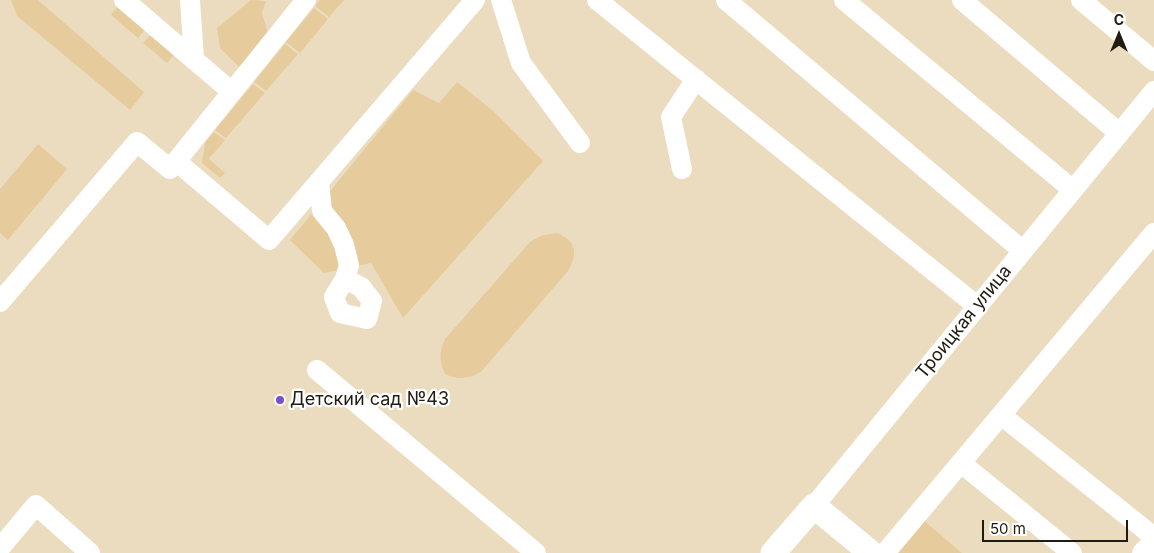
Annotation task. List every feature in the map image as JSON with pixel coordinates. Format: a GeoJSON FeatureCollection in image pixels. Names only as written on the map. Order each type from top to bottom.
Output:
{"type":"FeatureCollection","features":[{"type":"Feature","properties":{"kind":"main road","name":"Троицкая улица"},"geometry":{"type":"LineString","coordinates":[[773,553],[814,506]]}},
{"type":"Feature","properties":{"kind":"main road"},"geometry":{"type":"LineString","coordinates":[[814,506],[872,553]]}},
{"type":"Feature","properties":{"kind":"street"},"geometry":{"type":"LineString","coordinates":[[124,0],[232,92]]}},
{"type":"Feature","properties":{"kind":"street"},"geometry":{"type":"LineString","coordinates":[[190,0],[194,60]]}},
{"type":"Feature","properties":{"kind":"street"},"geometry":{"type":"LineString","coordinates":[[0,302],[137,142],[170,169],[306,0]]}},
{"type":"Feature","properties":{"kind":"street"},"geometry":{"type":"LineString","coordinates":[[176,161],[269,240],[475,0]]}},
{"type":"Feature","properties":{"kind":"street"},"geometry":{"type":"LineString","coordinates":[[501,0],[521,63],[580,143]]}},
{"type":"Feature","properties":{"kind":"street"},"geometry":{"type":"LineString","coordinates":[[597,0],[978,306]]}},
{"type":"Feature","properties":{"kind":"street"},"geometry":{"type":"LineString","coordinates":[[726,0],[1023,251]]}},
{"type":"Feature","properties":{"kind":"street"},"geometry":{"type":"LineString","coordinates":[[844,0],[1073,190]]}},
{"type":"Feature","properties":{"kind":"street"},"geometry":{"type":"LineString","coordinates":[[962,0],[1119,134]]}},
{"type":"Feature","properties":{"kind":"street"},"geometry":{"type":"LineString","coordinates":[[1081,0],[1154,61]]}},
{"type":"Feature","properties":{"kind":"street"},"geometry":{"type":"LineString","coordinates":[[682,169],[671,117],[696,79]]}},
{"type":"Feature","properties":{"kind":"street","name":"Троицкая улица"},"geometry":{"type":"LineString","coordinates":[[814,506],[1154,91]]}},
{"type":"Feature","properties":{"kind":"street"},"geometry":{"type":"LineString","coordinates":[[318,182],[322,211],[336,228],[344,245],[349,265],[345,279]]}},
{"type":"Feature","properties":{"kind":"street"},"geometry":{"type":"LineString","coordinates":[[885,553],[1154,233]]}},
{"type":"Feature","properties":{"kind":"street"},"geometry":{"type":"LineString","coordinates":[[317,370],[536,553]]}},
{"type":"Feature","properties":{"kind":"street"},"geometry":{"type":"LineString","coordinates":[[1001,415],[1154,538],[1142,553]]}},
{"type":"Feature","properties":{"kind":"street"},"geometry":{"type":"LineString","coordinates":[[961,463],[1072,553]]}},
{"type":"Feature","properties":{"kind":"street"},"geometry":{"type":"LineString","coordinates":[[0,548],[36,505],[90,553]]}},
{"type":"Feature","properties":{"kind":"shaded area"},"geometry":{"type":"Polygon","coordinates":[[[11,0],[38,0],[144,92],[130,110],[17,16],[11,0]]]}},
{"type":"Feature","properties":{"kind":"shaded area"},"geometry":{"type":"Polygon","coordinates":[[[251,0],[266,1],[262,13],[269,36],[239,67],[220,48],[217,28],[251,0]]]}},
{"type":"Feature","properties":{"kind":"shaded area"},"geometry":{"type":"Polygon","coordinates":[[[320,0],[344,0],[329,17],[315,6],[320,0]]]}},
{"type":"Feature","properties":{"kind":"shaded area"},"geometry":{"type":"Polygon","coordinates":[[[117,7],[145,30],[138,38],[111,15],[117,7]]]}},
{"type":"Feature","properties":{"kind":"shaded area"},"geometry":{"type":"Polygon","coordinates":[[[314,8],[328,19],[300,53],[286,42],[314,8]]]}},
{"type":"Feature","properties":{"kind":"shaded area"},"geometry":{"type":"Polygon","coordinates":[[[150,35],[174,55],[167,63],[143,43],[150,35]]]}},
{"type":"Feature","properties":{"kind":"shaded area"},"geometry":{"type":"Polygon","coordinates":[[[285,44],[298,54],[266,91],[254,82],[285,44]]]}},
{"type":"Feature","properties":{"kind":"shaded area"},"geometry":{"type":"Polygon","coordinates":[[[457,82],[492,110],[543,161],[403,318],[371,263],[324,273],[290,240],[413,90],[439,103],[457,82]]]}},
{"type":"Feature","properties":{"kind":"shaded area"},"geometry":{"type":"Polygon","coordinates":[[[253,84],[265,93],[226,138],[215,130],[253,84]]]}},
{"type":"Feature","properties":{"kind":"shaded area"},"geometry":{"type":"Polygon","coordinates":[[[214,132],[225,140],[209,159],[225,173],[220,178],[202,163],[205,143],[214,132]]]}},
{"type":"Feature","properties":{"kind":"shaded area"},"geometry":{"type":"Polygon","coordinates":[[[38,144],[67,169],[8,240],[0,233],[0,189],[38,144]]]}},
{"type":"Feature","properties":{"kind":"shaded area"},"geometry":{"type":"Polygon","coordinates":[[[557,233],[569,240],[574,249],[573,259],[568,271],[481,372],[463,378],[445,374],[440,356],[445,339],[529,243],[542,236],[557,233]]]}},
{"type":"Feature","properties":{"kind":"shaded area"},"geometry":{"type":"Polygon","coordinates":[[[922,519],[962,553],[894,553],[922,519]]]}},
{"type":"Feature","properties":{"kind":"place","name":"Детский сад №43"},"geometry":{"type":"Point","coordinates":[280,400]}}]}
